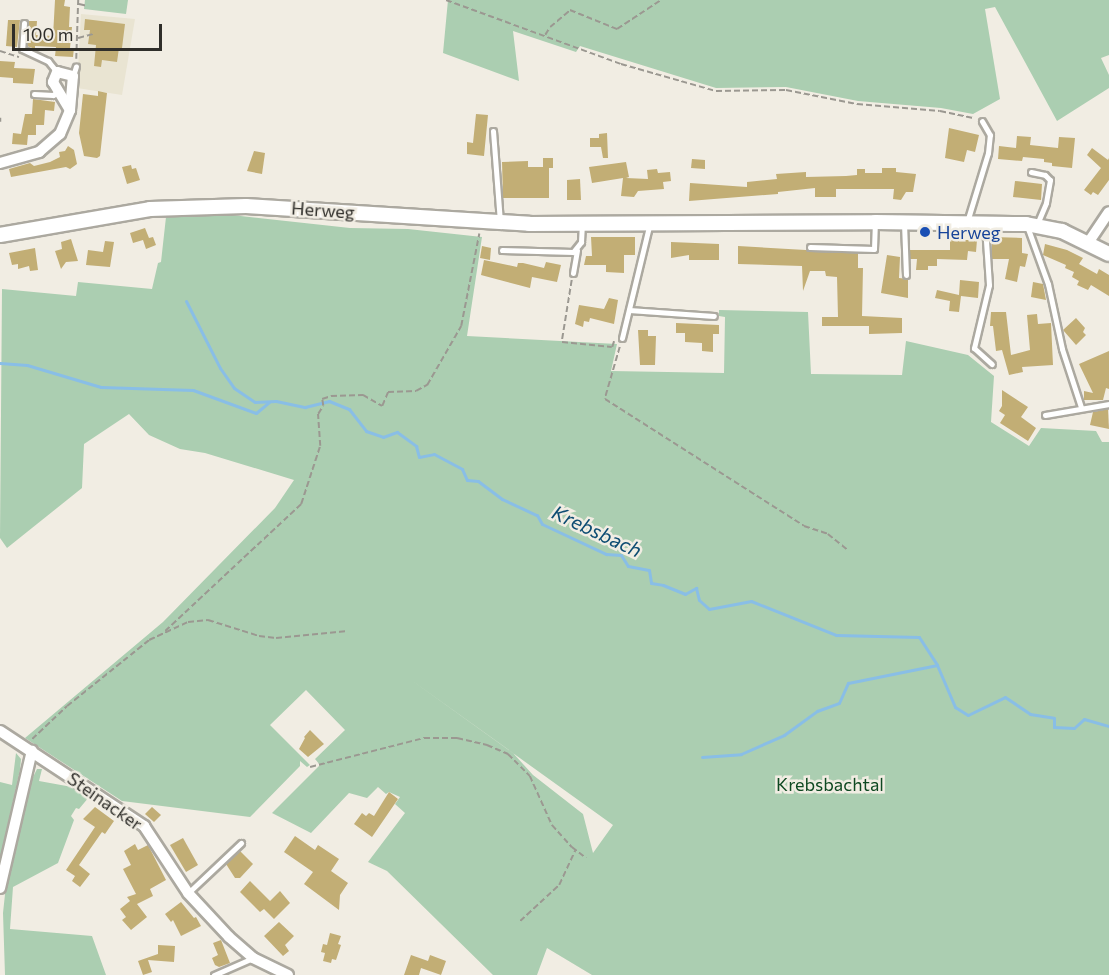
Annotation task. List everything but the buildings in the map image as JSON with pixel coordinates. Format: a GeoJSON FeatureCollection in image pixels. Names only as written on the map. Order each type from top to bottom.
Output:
{"type":"FeatureCollection","features":[{"type":"Feature","properties":{"kind":"street"},"geometry":{"type":"LineString","coordinates":[[0,163],[39,152],[60,134],[70,110],[74,71],[57,72],[53,82],[70,110]]}},
{"type":"Feature","properties":{"kind":"street","name":"Herweg"},"geometry":{"type":"LineString","coordinates":[[0,235],[150,209],[205,206],[273,207],[500,223],[904,222],[1031,225],[1062,231],[1109,254]]}},
{"type":"Feature","properties":{"kind":"street"},"geometry":{"type":"LineString","coordinates":[[1088,243],[1109,212]]}},
{"type":"Feature","properties":{"kind":"street","name":"Steinacker"},"geometry":{"type":"LineString","coordinates":[[0,731],[144,826],[188,893],[253,958],[288,975]]}},
{"type":"Feature","properties":{"kind":"street"},"geometry":{"type":"LineString","coordinates":[[0,888],[28,748]]}},
{"type":"Feature","properties":{"kind":"lane"},"geometry":{"type":"LineString","coordinates":[[24,23],[22,49],[48,61],[57,72]]}},
{"type":"Feature","properties":{"kind":"lane"},"geometry":{"type":"LineString","coordinates":[[34,94],[53,95],[58,91]]}},
{"type":"Feature","properties":{"kind":"lane"},"geometry":{"type":"LineString","coordinates":[[966,223],[988,153],[990,135],[982,121]]}},
{"type":"Feature","properties":{"kind":"lane"},"geometry":{"type":"LineString","coordinates":[[493,131],[500,223]]}},
{"type":"Feature","properties":{"kind":"lane"},"geometry":{"type":"LineString","coordinates":[[1031,172],[1045,175],[1050,180],[1046,203],[1031,225],[1048,284],[1062,349],[1081,407]]}},
{"type":"Feature","properties":{"kind":"lane"},"geometry":{"type":"LineString","coordinates":[[810,247],[874,249],[875,222]]}},
{"type":"Feature","properties":{"kind":"lane"},"geometry":{"type":"LineString","coordinates":[[904,222],[906,275]]}},
{"type":"Feature","properties":{"kind":"lane"},"geometry":{"type":"LineString","coordinates":[[622,338],[649,223]]}},
{"type":"Feature","properties":{"kind":"lane"},"geometry":{"type":"LineString","coordinates":[[985,223],[989,285],[974,348],[992,364]]}},
{"type":"Feature","properties":{"kind":"lane"},"geometry":{"type":"LineString","coordinates":[[573,273],[582,224]]}},
{"type":"Feature","properties":{"kind":"lane"},"geometry":{"type":"LineString","coordinates":[[502,250],[573,252],[577,250]]}},
{"type":"Feature","properties":{"kind":"lane"},"geometry":{"type":"LineString","coordinates":[[629,310],[714,316]]}},
{"type":"Feature","properties":{"kind":"lane"},"geometry":{"type":"LineString","coordinates":[[1045,415],[1109,404]]}},
{"type":"Feature","properties":{"kind":"lane"},"geometry":{"type":"LineString","coordinates":[[188,893],[240,843]]}},
{"type":"Feature","properties":{"kind":"lane"},"geometry":{"type":"LineString","coordinates":[[214,975],[253,958]]}},
{"type":"Feature","properties":{"kind":"path"},"geometry":{"type":"LineString","coordinates":[[74,71],[78,0]]}},
{"type":"Feature","properties":{"kind":"path"},"geometry":{"type":"LineString","coordinates":[[446,0],[621,64],[716,91],[786,90],[857,104],[940,111],[982,121]]}},
{"type":"Feature","properties":{"kind":"path"},"geometry":{"type":"LineString","coordinates":[[544,36],[550,27],[570,10],[617,29],[661,0]]}},
{"type":"Feature","properties":{"kind":"path"},"geometry":{"type":"LineString","coordinates":[[79,4],[88,6]]}},
{"type":"Feature","properties":{"kind":"path"},"geometry":{"type":"LineString","coordinates":[[77,38],[93,34]]}},
{"type":"Feature","properties":{"kind":"path"},"geometry":{"type":"LineString","coordinates":[[0,51],[26,59]]}},
{"type":"Feature","properties":{"kind":"path"},"geometry":{"type":"LineString","coordinates":[[28,748],[66,706],[149,640],[165,630],[301,504],[320,446],[318,414],[323,406],[322,399],[331,396],[363,395],[382,406],[388,392],[416,391],[427,385],[461,326],[482,222]]}},
{"type":"Feature","properties":{"kind":"path"},"geometry":{"type":"LineString","coordinates":[[573,273],[562,342],[612,347],[614,341]]}},
{"type":"Feature","properties":{"kind":"path"},"geometry":{"type":"LineString","coordinates":[[622,338],[605,399],[804,526],[828,534],[848,550]]}},
{"type":"Feature","properties":{"kind":"path"},"geometry":{"type":"LineString","coordinates":[[165,630],[199,620],[216,622],[259,636],[276,638],[348,631]]}},
{"type":"Feature","properties":{"kind":"path"},"geometry":{"type":"LineString","coordinates":[[310,767],[424,738],[457,738],[487,745],[508,754],[530,776],[552,825],[575,850],[586,858]]}},
{"type":"Feature","properties":{"kind":"path"},"geometry":{"type":"LineString","coordinates":[[520,921],[559,885],[575,850]]}},
{"type":"Feature","properties":{"kind":"shaded area"},"geometry":{"type":"Polygon","coordinates":[[[81,14],[135,19],[122,95],[77,88],[81,14]]]}},
{"type":"Feature","properties":{"kind":"green space"},"geometry":{"type":"Polygon","coordinates":[[[85,0],[128,0],[126,14],[84,9],[85,0]]]}},
{"type":"Feature","properties":{"kind":"green space"},"geometry":{"type":"Polygon","coordinates":[[[448,0],[1109,0],[1109,55],[1101,58],[1109,75],[1109,88],[1057,121],[995,7],[985,9],[1000,99],[973,114],[941,108],[858,101],[786,87],[716,88],[580,46],[576,52],[513,31],[519,81],[443,53],[448,0]]]}},
{"type":"Feature","properties":{"kind":"green space","name":"Krebsbachtal"},"geometry":{"type":"Polygon","coordinates":[[[232,215],[350,228],[408,229],[482,237],[467,336],[617,344],[611,371],[724,373],[725,317],[719,316],[719,310],[808,312],[811,374],[902,375],[906,341],[968,355],[994,376],[991,422],[1029,446],[1041,428],[1096,431],[1102,442],[1109,442],[1109,975],[592,975],[547,948],[537,975],[493,975],[387,871],[368,862],[405,813],[395,804],[400,797],[389,792],[386,794],[378,787],[367,798],[349,793],[311,833],[272,813],[320,765],[315,759],[345,730],[306,690],[270,725],[310,765],[307,767],[300,761],[300,766],[250,817],[122,801],[25,738],[163,622],[275,508],[294,480],[205,453],[180,449],[149,435],[129,414],[84,444],[82,488],[7,548],[0,538],[2,289],[76,296],[78,282],[152,289],[158,263],[161,262],[166,217],[232,215]],[[513,753],[533,775],[583,814],[593,853],[613,825],[513,753]]]}},
{"type":"Feature","properties":{"kind":"green space"},"geometry":{"type":"Polygon","coordinates":[[[16,753],[21,759],[20,770],[0,858],[0,782],[12,785],[16,753]]]}},
{"type":"Feature","properties":{"kind":"green space"},"geometry":{"type":"Polygon","coordinates":[[[37,769],[42,769],[39,781],[72,787],[89,797],[79,809],[76,808],[71,816],[74,820],[58,863],[13,887],[10,929],[92,936],[106,975],[5,975],[3,913],[6,885],[30,783],[37,769]]]}},
{"type":"Feature","properties":{"kind":"waterway","name":"Krebsbach"},"geometry":{"type":"LineString","coordinates":[[186,301],[220,368],[234,388],[255,402],[276,401],[305,407],[329,401],[349,409],[366,431],[383,437],[397,432],[416,446],[419,457],[434,454],[462,469],[467,480],[478,481],[502,499],[537,515],[542,524],[606,554],[621,555],[628,566],[649,570],[651,583],[685,594],[696,588],[699,600],[709,609],[751,601],[836,635],[919,637],[937,665],[955,707],[968,715],[1005,697],[1030,714],[1054,718],[1054,727],[1074,728],[1084,719],[1109,726]]}},
{"type":"Feature","properties":{"kind":"waterway"},"geometry":{"type":"LineString","coordinates":[[0,363],[27,365],[101,387],[193,390],[256,413],[269,402]]}},
{"type":"Feature","properties":{"kind":"waterway"},"geometry":{"type":"LineString","coordinates":[[702,757],[741,754],[784,735],[817,711],[839,703],[848,683],[937,665]]}},
{"type":"Feature","properties":{"kind":"place","name":"Herweg"},"geometry":{"type":"Point","coordinates":[925,232]}}]}
